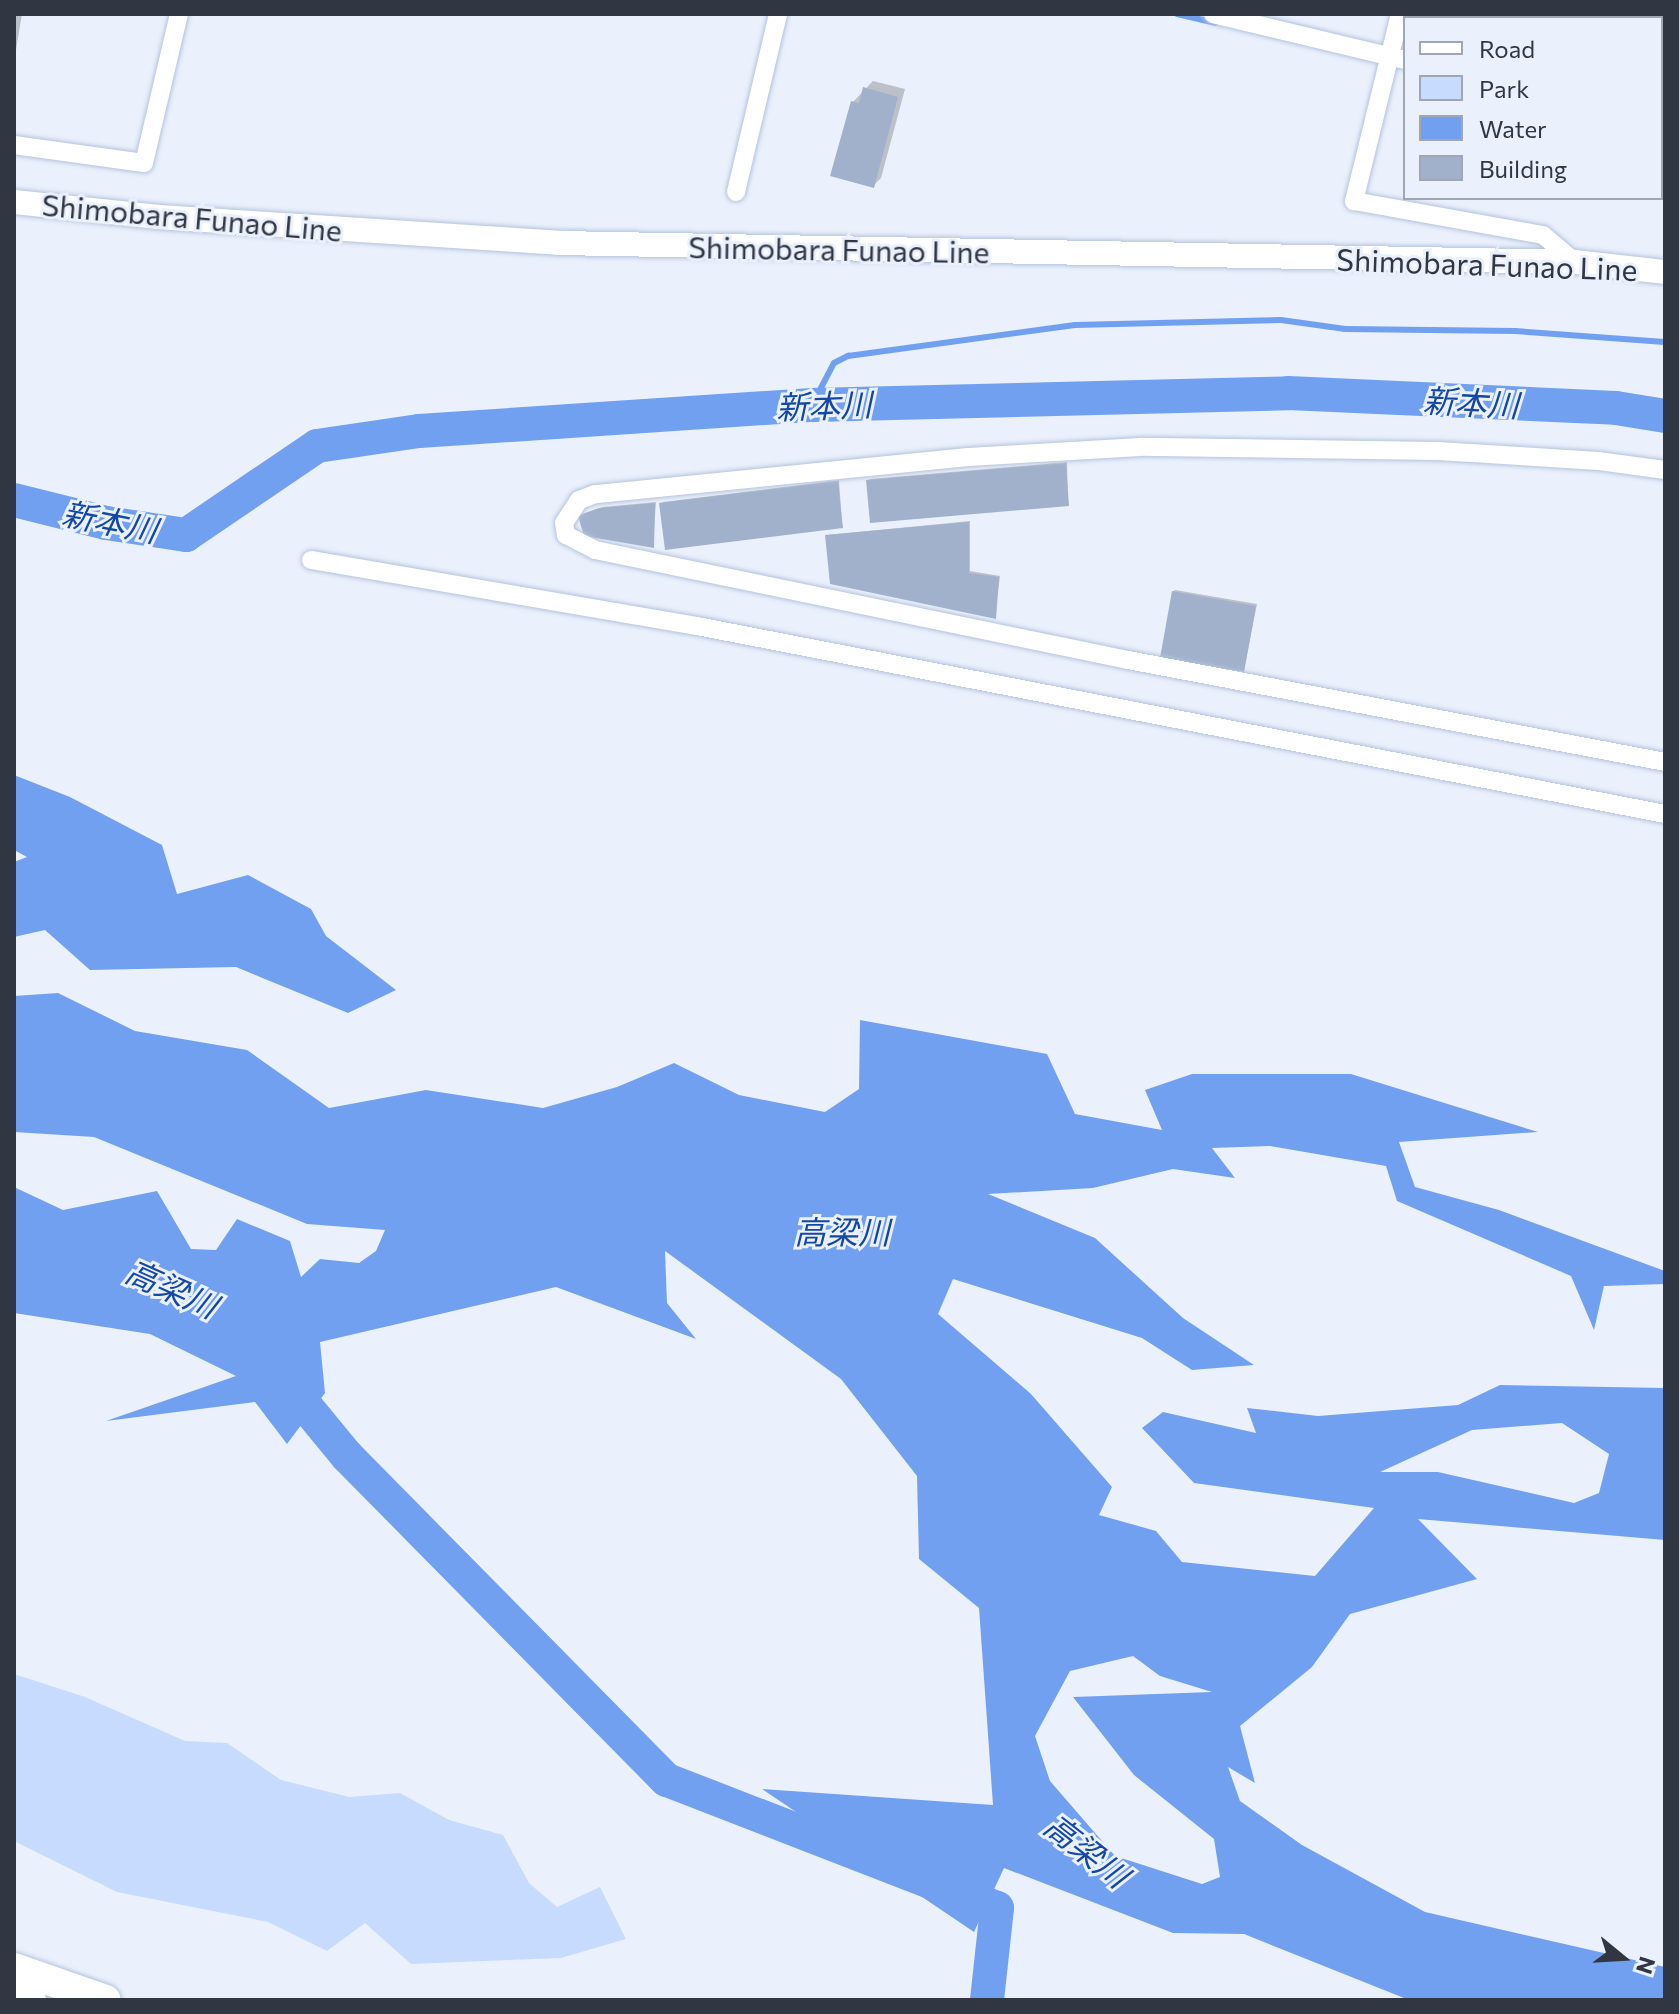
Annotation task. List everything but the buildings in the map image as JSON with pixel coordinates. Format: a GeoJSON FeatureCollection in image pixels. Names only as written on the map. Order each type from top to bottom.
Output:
{"type":"FeatureCollection","features":[{"type":"Feature","properties":{"kind":"highway"},"geometry":{"type":"LineString","coordinates":[[21,1982],[106,2000]]}},
{"type":"Feature","properties":{"kind":"main road","name":"Shimobara Funao Line"},"geometry":{"type":"LineString","coordinates":[[14,202],[159,217],[558,243],[1575,262],[1665,272]]}},
{"type":"Feature","properties":{"kind":"street"},"geometry":{"type":"LineString","coordinates":[[14,145],[144,163],[179,14]]}},
{"type":"Feature","properties":{"kind":"street"},"geometry":{"type":"LineString","coordinates":[[736,192],[778,14]]}},
{"type":"Feature","properties":{"kind":"street"},"geometry":{"type":"LineString","coordinates":[[1213,14],[1398,58]]}},
{"type":"Feature","properties":{"kind":"street"},"geometry":{"type":"LineString","coordinates":[[1400,14],[1398,58],[1354,201],[1543,235],[1575,262]]}},
{"type":"Feature","properties":{"kind":"street"},"geometry":{"type":"LineString","coordinates":[[1665,470],[1438,451],[1140,447],[968,457],[595,494],[579,500],[564,523],[566,535],[575,543],[610,554],[1128,660],[1665,762]]}},
{"type":"Feature","properties":{"kind":"street"},"geometry":{"type":"LineString","coordinates":[[311,560],[786,642],[1665,814]]}},
{"type":"Feature","properties":{"kind":"street"},"geometry":{"type":"LineString","coordinates":[[21,1982],[51,2000]]}},
{"type":"Feature","properties":{"kind":"green space"},"geometry":{"type":"Polygon","coordinates":[[[14,1674],[85,1697],[185,1741],[227,1743],[281,1780],[349,1797],[400,1793],[449,1820],[503,1835],[529,1883],[557,1907],[600,1887],[626,1939],[561,1958],[411,1964],[365,1923],[327,1951],[268,1922],[117,1892],[14,1841],[14,1674]]]}},
{"type":"Feature","properties":{"kind":"water"},"geometry":{"type":"Polygon","coordinates":[[[14,775],[70,797],[162,845],[177,894],[248,875],[311,909],[326,936],[396,990],[348,1013],[236,967],[90,970],[45,930],[14,937],[14,862],[27,857],[14,850],[14,775]]]}},
{"type":"Feature","properties":{"kind":"water","name":"高梁川"},"geometry":{"type":"Polygon","coordinates":[[[58,993],[135,1031],[247,1050],[329,1108],[426,1090],[543,1108],[617,1087],[674,1063],[739,1095],[825,1112],[859,1089],[860,1020],[1047,1054],[1075,1114],[1162,1130],[1145,1090],[1192,1074],[1351,1074],[1538,1132],[1399,1142],[1415,1187],[1499,1210],[1665,1271],[1665,1284],[1604,1286],[1594,1330],[1571,1276],[1397,1201],[1386,1166],[1270,1146],[1212,1148],[1235,1178],[1173,1169],[1093,1188],[988,1194],[1095,1238],[1183,1318],[1254,1365],[1192,1370],[1142,1338],[953,1279],[938,1314],[1031,1394],[1112,1487],[1099,1515],[1156,1531],[1182,1562],[1315,1576],[1374,1508],[1194,1483],[1142,1428],[1163,1412],[1256,1433],[1247,1408],[1318,1416],[1458,1405],[1500,1385],[1665,1388],[1665,1540],[1418,1519],[1477,1579],[1350,1614],[1312,1667],[1240,1726],[1255,1783],[1228,1767],[1240,1801],[1302,1845],[1425,1912],[1665,1967],[1665,2000],[1409,2000],[1244,1934],[1173,1933],[1004,1868],[974,1932],[762,1789],[993,1805],[979,1608],[919,1559],[917,1476],[841,1379],[665,1251],[667,1303],[696,1339],[556,1287],[320,1342],[325,1393],[287,1444],[255,1402],[106,1421],[236,1376],[150,1334],[14,1313],[14,1187],[63,1210],[157,1191],[191,1249],[216,1250],[237,1219],[290,1241],[301,1277],[320,1259],[359,1263],[376,1251],[385,1230],[307,1224],[94,1137],[14,1132],[14,996],[58,993]],[[1562,1423],[1472,1430],[1380,1472],[1438,1472],[1574,1503],[1599,1493],[1609,1454],[1562,1423]],[[1133,1656],[1070,1671],[1035,1736],[1050,1781],[1115,1856],[1202,1884],[1220,1877],[1214,1839],[1134,1775],[1073,1697],[1212,1692],[1160,1676],[1133,1656]]]}},
{"type":"Feature","properties":{"kind":"waterway"},"geometry":{"type":"LineString","coordinates":[[1177,14],[1215,23]]}},
{"type":"Feature","properties":{"kind":"waterway"},"geometry":{"type":"LineString","coordinates":[[812,405],[834,363],[848,356],[1075,325],[1281,320],[1345,329],[1515,331],[1665,342]]}},
{"type":"Feature","properties":{"kind":"waterway","name":"新本川"},"geometry":{"type":"LineString","coordinates":[[14,500],[106,523],[186,535],[317,446],[419,431],[812,405],[1288,393],[1616,408],[1665,416]]}},
{"type":"Feature","properties":{"kind":"waterway"},"geometry":{"type":"LineString","coordinates":[[281,1376],[347,1456],[667,1780],[997,1908],[987,2000]]}}]}
